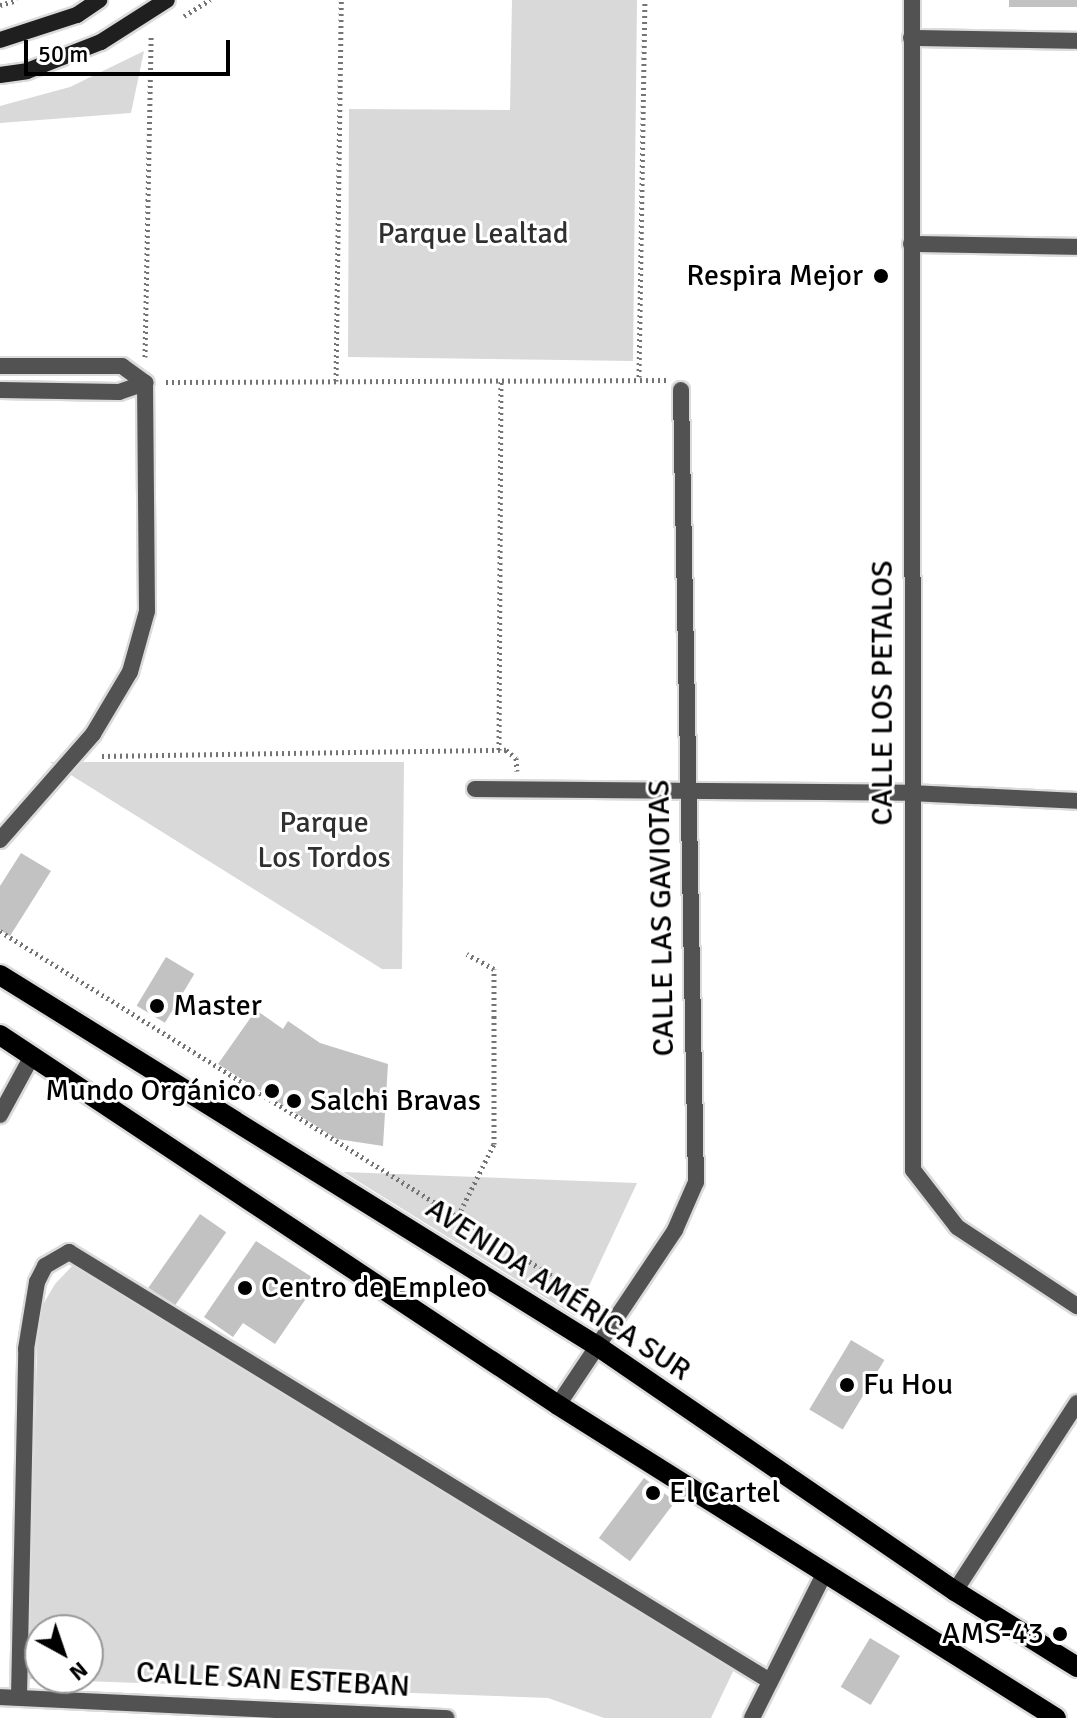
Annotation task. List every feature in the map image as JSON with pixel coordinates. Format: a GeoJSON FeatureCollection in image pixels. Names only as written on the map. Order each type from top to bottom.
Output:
{"type":"FeatureCollection","features":[{"type":"Feature","properties":{"kind":"main road","name":"AVENIDA AMÉRICA SUR"},"geometry":{"type":"LineString","coordinates":[[0,975],[597,1346],[955,1591],[1077,1667]]}},
{"type":"Feature","properties":{"kind":"main road"},"geometry":{"type":"LineString","coordinates":[[0,1035],[558,1405],[1056,1718]]}},
{"type":"Feature","properties":{"kind":"street"},"geometry":{"type":"LineString","coordinates":[[0,40],[77,15],[99,0]]}},
{"type":"Feature","properties":{"kind":"street"},"geometry":{"type":"LineString","coordinates":[[0,75],[27,71],[101,42],[167,0]]}},
{"type":"Feature","properties":{"kind":"street","name":"CALLE LOS PETALOS"},"geometry":{"type":"LineString","coordinates":[[912,0],[910,793],[913,1170],[957,1227],[1077,1306]]}},
{"type":"Feature","properties":{"kind":"street"},"geometry":{"type":"LineString","coordinates":[[911,38],[1077,41]]}},
{"type":"Feature","properties":{"kind":"street"},"geometry":{"type":"LineString","coordinates":[[911,244],[1077,247]]}},
{"type":"Feature","properties":{"kind":"street"},"geometry":{"type":"LineString","coordinates":[[0,366],[122,366],[145,383]]}},
{"type":"Feature","properties":{"kind":"street"},"geometry":{"type":"LineString","coordinates":[[0,390],[119,392],[145,383]]}},
{"type":"Feature","properties":{"kind":"street"},"geometry":{"type":"LineString","coordinates":[[0,840],[73,756],[130,672],[147,611],[145,383]]}},
{"type":"Feature","properties":{"kind":"street","name":"CALLE LAS GAVIOTAS"},"geometry":{"type":"LineString","coordinates":[[558,1405],[675,1230],[696,1182],[686,794],[681,390]]}},
{"type":"Feature","properties":{"kind":"street"},"geometry":{"type":"LineString","coordinates":[[475,789],[686,794],[910,793],[1077,801]]}},
{"type":"Feature","properties":{"kind":"street"},"geometry":{"type":"LineString","coordinates":[[0,1115],[32,1056]]}},
{"type":"Feature","properties":{"kind":"street"},"geometry":{"type":"LineString","coordinates":[[19,1697],[26,1349],[37,1282],[45,1266],[69,1252],[770,1681]]}},
{"type":"Feature","properties":{"kind":"street"},"geometry":{"type":"LineString","coordinates":[[955,1591],[1077,1403]]}},
{"type":"Feature","properties":{"kind":"street"},"geometry":{"type":"LineString","coordinates":[[752,1718],[824,1574]]}},
{"type":"Feature","properties":{"kind":"street","name":"CALLE SAN ESTEBAN"},"geometry":{"type":"LineString","coordinates":[[0,1697],[135,1700],[447,1718]]}},
{"type":"Feature","properties":{"kind":"street"},"geometry":{"type":"LineString","coordinates":[[135,1700],[135,1718]]}},
{"type":"Feature","properties":{"kind":"path"},"geometry":{"type":"LineString","coordinates":[[0,5],[17,0]]}},
{"type":"Feature","properties":{"kind":"path"},"geometry":{"type":"LineString","coordinates":[[336,381],[341,0]]}},
{"type":"Feature","properties":{"kind":"path"},"geometry":{"type":"LineString","coordinates":[[639,377],[645,0]]}},
{"type":"Feature","properties":{"kind":"path"},"geometry":{"type":"LineString","coordinates":[[152,10],[145,383],[662,377],[681,390]]}},
{"type":"Feature","properties":{"kind":"path"},"geometry":{"type":"LineString","coordinates":[[499,750],[501,379]]}},
{"type":"Feature","properties":{"kind":"path"},"geometry":{"type":"LineString","coordinates":[[73,756],[499,750],[516,758],[519,790]]}},
{"type":"Feature","properties":{"kind":"path"},"geometry":{"type":"LineString","coordinates":[[0,931],[616,1316]]}},
{"type":"Feature","properties":{"kind":"path"},"geometry":{"type":"LineString","coordinates":[[458,1216],[494,1144],[494,969],[467,954]]}},
{"type":"Feature","properties":{"kind":"green space","name":"Parque Lealtad"},"geometry":{"type":"Polygon","coordinates":[[[512,0],[637,0],[633,361],[348,357],[349,109],[510,110],[512,0]]]}},
{"type":"Feature","properties":{"kind":"green space"},"geometry":{"type":"Polygon","coordinates":[[[144,51],[131,113],[0,123],[0,106],[70,87],[144,51]]]}},
{"type":"Feature","properties":{"kind":"green space","name":"Parque Los Tordos"},"geometry":{"type":"Polygon","coordinates":[[[50,762],[404,762],[402,969],[382,969],[50,762]]]}},
{"type":"Feature","properties":{"kind":"green space"},"geometry":{"type":"Polygon","coordinates":[[[343,1172],[637,1183],[575,1316],[343,1172]]]}},
{"type":"Feature","properties":{"kind":"green space"},"geometry":{"type":"Polygon","coordinates":[[[77,1261],[737,1663],[711,1718],[604,1718],[548,1698],[104,1682],[104,1614],[30,1614],[38,1313],[55,1284],[77,1261]]]}},
{"type":"Feature","properties":{"kind":"building"},"geometry":{"type":"Polygon","coordinates":[[[1009,0],[1077,0],[1077,7],[1009,7],[1009,0]]]}},
{"type":"Feature","properties":{"kind":"building"},"geometry":{"type":"Polygon","coordinates":[[[21,853],[51,871],[10,936],[0,930],[0,886],[21,853]]]}},
{"type":"Feature","properties":{"kind":"building"},"geometry":{"type":"Polygon","coordinates":[[[166,957],[194,974],[165,1023],[137,1006],[166,957]]]}},
{"type":"Feature","properties":{"kind":"building"},"geometry":{"type":"Polygon","coordinates":[[[256,1010],[283,1029],[288,1021],[320,1043],[388,1064],[383,1146],[337,1139],[218,1064],[256,1010]]]}},
{"type":"Feature","properties":{"kind":"building"},"geometry":{"type":"Polygon","coordinates":[[[200,1214],[226,1232],[175,1306],[148,1288],[200,1214]]]}},
{"type":"Feature","properties":{"kind":"building"},"geometry":{"type":"Polygon","coordinates":[[[256,1241],[318,1281],[275,1344],[243,1323],[233,1337],[204,1317],[256,1241]]]}},
{"type":"Feature","properties":{"kind":"building","name":"Fu Hou"},"geometry":{"type":"Polygon","coordinates":[[[851,1340],[884,1360],[843,1430],[809,1409],[851,1340]]]}},
{"type":"Feature","properties":{"kind":"building"},"geometry":{"type":"Polygon","coordinates":[[[644,1478],[675,1501],[630,1561],[599,1538],[644,1478]]]}},
{"type":"Feature","properties":{"kind":"building"},"geometry":{"type":"Polygon","coordinates":[[[870,1638],[900,1656],[871,1705],[841,1687],[870,1638]]]}},
{"type":"Feature","properties":{"kind":"place","name":"Respira Mejor"},"geometry":{"type":"Point","coordinates":[881,276]}},
{"type":"Feature","properties":{"kind":"place","name":"Master"},"geometry":{"type":"Point","coordinates":[157,1006]}},
{"type":"Feature","properties":{"kind":"place","name":"Mundo Orgánico"},"geometry":{"type":"Point","coordinates":[272,1091]}},
{"type":"Feature","properties":{"kind":"place","name":"Salchi Bravas"},"geometry":{"type":"Point","coordinates":[294,1101]}},
{"type":"Feature","properties":{"kind":"place","name":"Centro de Empleo"},"geometry":{"type":"Point","coordinates":[245,1288]}},
{"type":"Feature","properties":{"kind":"place","name":"Fu Hou"},"geometry":{"type":"Point","coordinates":[847,1385]}},
{"type":"Feature","properties":{"kind":"place","name":"El Cartel"},"geometry":{"type":"Point","coordinates":[653,1493]}},
{"type":"Feature","properties":{"kind":"place","name":"AMS-43"},"geometry":{"type":"Point","coordinates":[1060,1634]}}]}
